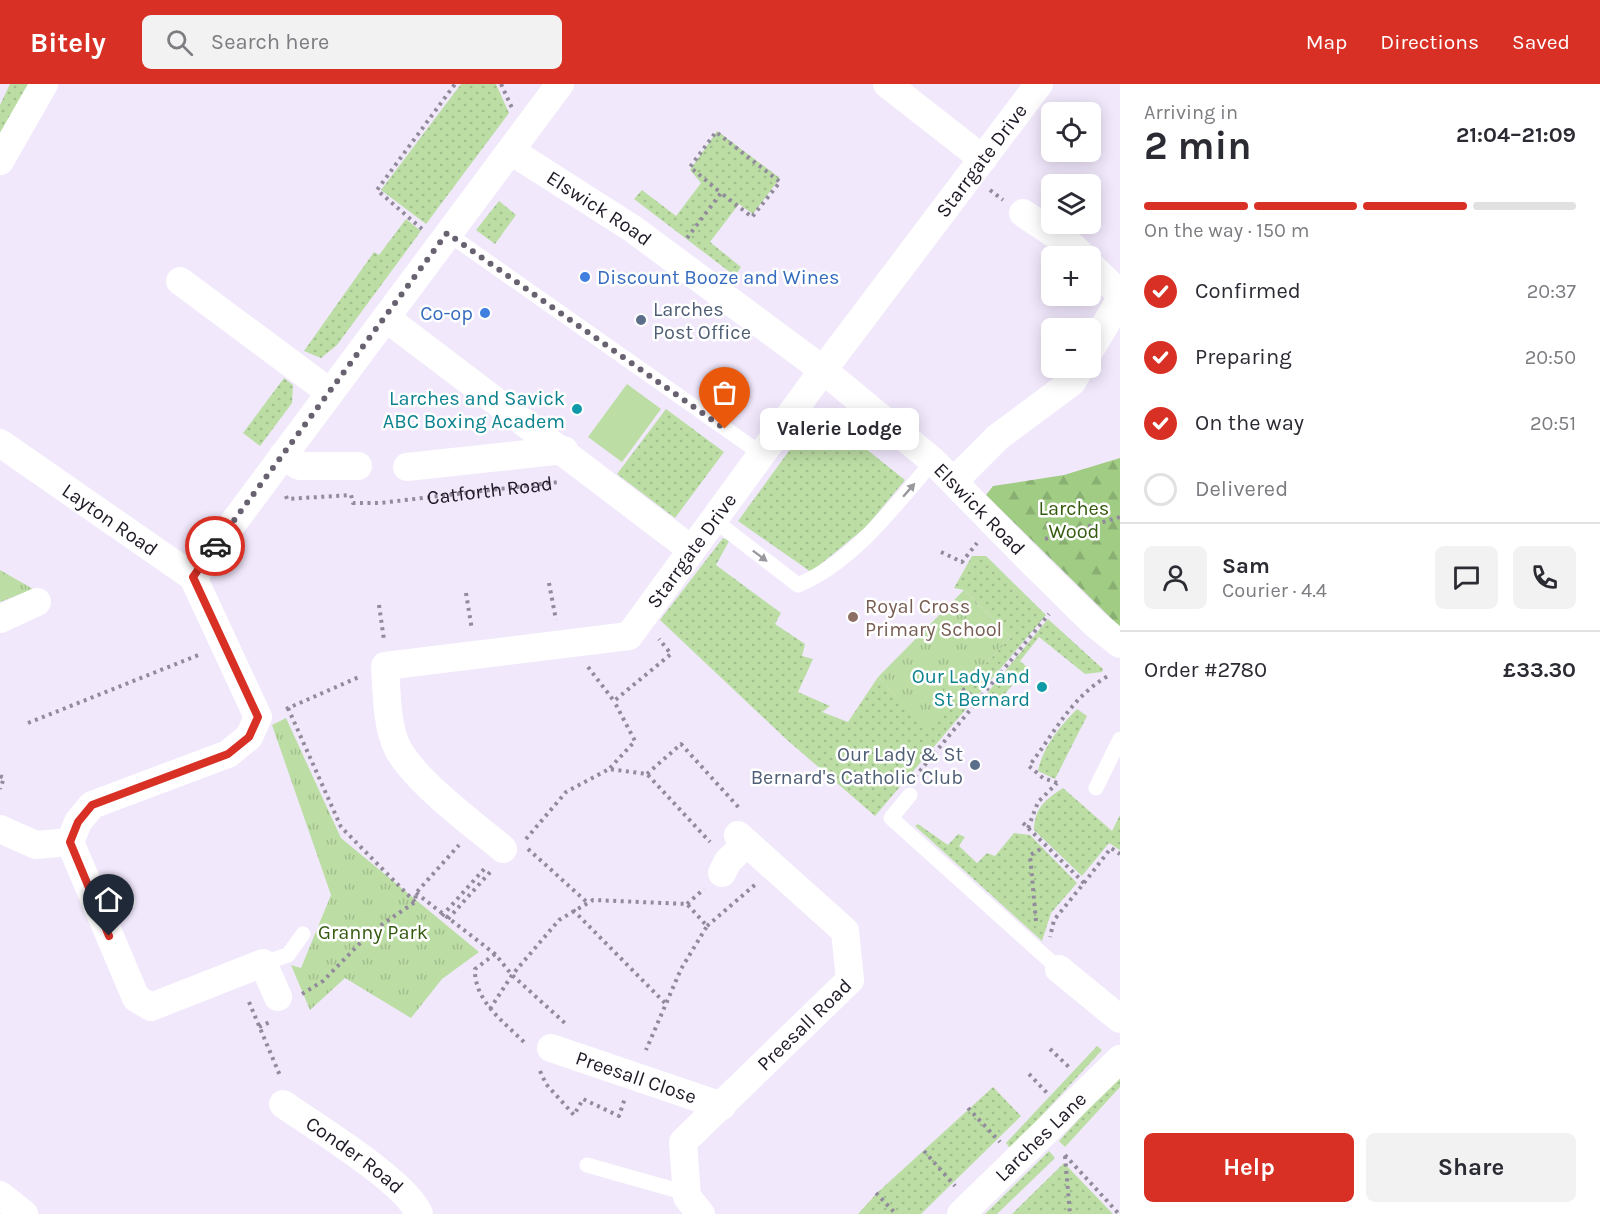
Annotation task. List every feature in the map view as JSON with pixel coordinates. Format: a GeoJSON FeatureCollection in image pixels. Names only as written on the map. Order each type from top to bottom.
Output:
{"type":"FeatureCollection","features":[{"type":"Feature","properties":{"kind":"street"},"geometry":{"type":"LineString","coordinates":[[0,162],[44,84]]}},
{"type":"Feature","properties":{"kind":"street"},"geometry":{"type":"LineString","coordinates":[[193,577],[328,391],[386,318],[560,84]]}},
{"type":"Feature","properties":{"kind":"street"},"geometry":{"type":"LineString","coordinates":[[887,84],[977,167]]}},
{"type":"Feature","properties":{"kind":"street","name":"Starrgate Drive"},"geometry":{"type":"LineString","coordinates":[[386,666],[629,636],[823,370],[1039,84]]}},
{"type":"Feature","properties":{"kind":"street","name":"Elswick Road"},"geometry":{"type":"LineString","coordinates":[[511,151],[633,229],[823,370],[933,461],[1095,624],[1120,644]]}},
{"type":"Feature","properties":{"kind":"street"},"geometry":{"type":"LineString","coordinates":[[1023,213],[1072,246]]}},
{"type":"Feature","properties":{"kind":"street"},"geometry":{"type":"LineString","coordinates":[[1101,276],[1120,294]]}},
{"type":"Feature","properties":{"kind":"street"},"geometry":{"type":"LineString","coordinates":[[180,281],[328,391]]}},
{"type":"Feature","properties":{"kind":"street"},"geometry":{"type":"LineString","coordinates":[[1101,332],[1120,300]]}},
{"type":"Feature","properties":{"kind":"street","name":"Catforth Road"},"geometry":{"type":"LineString","coordinates":[[386,318],[564,450],[692,550]]}},
{"type":"Feature","properties":{"kind":"street"},"geometry":{"type":"LineString","coordinates":[[954,481],[998,437],[1074,378]]}},
{"type":"Feature","properties":{"kind":"street","name":"Layton Road"},"geometry":{"type":"LineString","coordinates":[[0,443],[193,577],[258,717]]}},
{"type":"Feature","properties":{"kind":"street","name":"Catforth Road"},"geometry":{"type":"LineString","coordinates":[[407,467],[564,450]]}},
{"type":"Feature","properties":{"kind":"street"},"geometry":{"type":"LineString","coordinates":[[283,454],[299,466],[358,466]]}},
{"type":"Feature","properties":{"kind":"street"},"geometry":{"type":"LineString","coordinates":[[0,619],[37,602]]}},
{"type":"Feature","properties":{"kind":"street"},"geometry":{"type":"LineString","coordinates":[[386,666],[389,716],[398,749],[421,777],[476,826],[501,856]]}},
{"type":"Feature","properties":{"kind":"street"},"geometry":{"type":"LineString","coordinates":[[258,717],[249,737],[228,754],[92,805],[78,822],[70,842],[136,998],[151,1007],[251,968],[278,997]]}},
{"type":"Feature","properties":{"kind":"street"},"geometry":{"type":"LineString","coordinates":[[0,829],[36,844],[70,842]]}},
{"type":"Feature","properties":{"kind":"street","name":"Preesall Road"},"geometry":{"type":"LineString","coordinates":[[693,1203],[683,1142],[850,980],[845,931],[776,867],[736,845]]}},
{"type":"Feature","properties":{"kind":"street"},"geometry":{"type":"LineString","coordinates":[[1048,959],[1120,1019]]}},
{"type":"Feature","properties":{"kind":"street","name":"Preesall Close"},"geometry":{"type":"LineString","coordinates":[[560,1038],[722,1106]]}},
{"type":"Feature","properties":{"kind":"street","name":"Larches Lane"},"geometry":{"type":"LineString","coordinates":[[967,1208],[1019,1160],[1120,1059]]}},
{"type":"Feature","properties":{"kind":"street","name":"Conder Road"},"geometry":{"type":"LineString","coordinates":[[284,1104],[383,1175],[410,1199],[419,1214]]}},
{"type":"Feature","properties":{"kind":"lane"},"geometry":{"type":"LineString","coordinates":[[444,237],[762,455]]}},
{"type":"Feature","properties":{"kind":"lane"},"geometry":{"type":"LineString","coordinates":[[714,520],[798,585],[815,578],[857,545],[933,461]]}},
{"type":"Feature","properties":{"kind":"lane"},"geometry":{"type":"LineString","coordinates":[[1096,788],[1120,738]]}},
{"type":"Feature","properties":{"kind":"lane"},"geometry":{"type":"LineString","coordinates":[[910,795],[891,818],[1048,959]]}},
{"type":"Feature","properties":{"kind":"lane"},"geometry":{"type":"LineString","coordinates":[[99,915],[128,902]]}},
{"type":"Feature","properties":{"kind":"lane"},"geometry":{"type":"LineString","coordinates":[[251,968],[288,955],[303,934]]}},
{"type":"Feature","properties":{"kind":"lane"},"geometry":{"type":"LineString","coordinates":[[587,1165],[693,1203]]}},
{"type":"Feature","properties":{"kind":"path"},"geometry":{"type":"LineString","coordinates":[[444,237],[425,231],[377,190],[455,84]]}},
{"type":"Feature","properties":{"kind":"path"},"geometry":{"type":"LineString","coordinates":[[716,132],[780,182],[752,217],[721,194],[690,167],[716,132]]}},
{"type":"Feature","properties":{"kind":"path"},"geometry":{"type":"LineString","coordinates":[[977,167],[1023,213]]}},
{"type":"Feature","properties":{"kind":"path"},"geometry":{"type":"LineString","coordinates":[[672,257],[721,194]]}},
{"type":"Feature","properties":{"kind":"path","name":"Catforth Road"},"geometry":{"type":"LineString","coordinates":[[285,488],[286,499],[351,495],[353,503],[380,503],[598,477]]}},
{"type":"Feature","properties":{"kind":"path"},"geometry":{"type":"LineString","coordinates":[[1018,547],[1120,517]]}},
{"type":"Feature","properties":{"kind":"path"},"geometry":{"type":"LineString","coordinates":[[942,552],[963,562],[978,542]]}},
{"type":"Feature","properties":{"kind":"path"},"geometry":{"type":"LineString","coordinates":[[549,583],[565,643],[615,701],[635,741],[609,769],[566,792],[522,844],[589,904]]}},
{"type":"Feature","properties":{"kind":"path"},"geometry":{"type":"LineString","coordinates":[[466,592],[476,654]]}},
{"type":"Feature","properties":{"kind":"path"},"geometry":{"type":"LineString","coordinates":[[258,717],[288,708],[386,666],[379,605]]}},
{"type":"Feature","properties":{"kind":"path"},"geometry":{"type":"LineString","coordinates":[[910,795],[913,779],[1049,614]]}},
{"type":"Feature","properties":{"kind":"path"},"geometry":{"type":"LineString","coordinates":[[615,701],[671,654],[642,618]]}},
{"type":"Feature","properties":{"kind":"path"},"geometry":{"type":"LineString","coordinates":[[28,723],[225,644]]}},
{"type":"Feature","properties":{"kind":"path"},"geometry":{"type":"LineString","coordinates":[[1028,828],[1038,802],[1057,783],[1043,778],[1029,766],[1058,723],[1080,697],[1108,676]]}},
{"type":"Feature","properties":{"kind":"path"},"geometry":{"type":"LineString","coordinates":[[962,689],[979,700],[997,704]]}},
{"type":"Feature","properties":{"kind":"path"},"geometry":{"type":"LineString","coordinates":[[288,708],[341,827],[415,902]]}},
{"type":"Feature","properties":{"kind":"path"},"geometry":{"type":"LineString","coordinates":[[647,774],[681,744],[736,845]]}},
{"type":"Feature","properties":{"kind":"path"},"geometry":{"type":"LineString","coordinates":[[609,769],[647,774],[736,845]]}},
{"type":"Feature","properties":{"kind":"path"},"geometry":{"type":"LineString","coordinates":[[0,776],[4,778],[0,789]]}},
{"type":"Feature","properties":{"kind":"path"},"geometry":{"type":"LineString","coordinates":[[1023,823],[1044,847],[1083,883]]}},
{"type":"Feature","properties":{"kind":"path"},"geometry":{"type":"LineString","coordinates":[[278,997],[298,996],[323,981],[371,932],[415,902],[416,893],[476,826]]}},
{"type":"Feature","properties":{"kind":"path"},"geometry":{"type":"LineString","coordinates":[[1044,847],[1030,855],[1048,959]]}},
{"type":"Feature","properties":{"kind":"path"},"geometry":{"type":"LineString","coordinates":[[1048,959],[1054,920],[1111,848],[1120,854]]}},
{"type":"Feature","properties":{"kind":"path"},"geometry":{"type":"LineString","coordinates":[[442,916],[501,856]]}},
{"type":"Feature","properties":{"kind":"path"},"geometry":{"type":"LineString","coordinates":[[448,919],[501,856]]}},
{"type":"Feature","properties":{"kind":"path"},"geometry":{"type":"LineString","coordinates":[[643,1057],[665,1004],[707,926],[776,867]]}},
{"type":"Feature","properties":{"kind":"path"},"geometry":{"type":"LineString","coordinates":[[416,893],[442,916],[495,954],[560,1038]]}},
{"type":"Feature","properties":{"kind":"path"},"geometry":{"type":"LineString","coordinates":[[490,1009],[512,975],[559,920],[573,910],[589,904],[592,900],[687,904],[707,926]]}},
{"type":"Feature","properties":{"kind":"path"},"geometry":{"type":"LineString","coordinates":[[573,910],[665,1004]]}},
{"type":"Feature","properties":{"kind":"path"},"geometry":{"type":"LineString","coordinates":[[251,968],[287,1092],[280,1101],[284,1104]]}},
{"type":"Feature","properties":{"kind":"path"},"geometry":{"type":"LineString","coordinates":[[1050,1049],[1071,1069]]}},
{"type":"Feature","properties":{"kind":"path"},"geometry":{"type":"LineString","coordinates":[[646,1050],[656,1053]]}},
{"type":"Feature","properties":{"kind":"path"},"geometry":{"type":"LineString","coordinates":[[1029,1074],[1048,1094]]}},
{"type":"Feature","properties":{"kind":"path"},"geometry":{"type":"LineString","coordinates":[[968,1108],[1019,1160]]}},
{"type":"Feature","properties":{"kind":"path"},"geometry":{"type":"LineString","coordinates":[[924,1151],[967,1208]]}},
{"type":"Feature","properties":{"kind":"path"},"geometry":{"type":"LineString","coordinates":[[1070,1214],[1065,1155],[1119,1214]]}},
{"type":"Feature","properties":{"kind":"path"},"geometry":{"type":"LineString","coordinates":[[876,1193],[896,1214]]}},
{"type":"Feature","properties":{"kind":"green space"},"geometry":{"type":"Polygon","coordinates":[[[10,84],[37,84],[0,148],[0,105],[10,84]]]}},
{"type":"Feature","properties":{"kind":"green space"},"geometry":{"type":"Polygon","coordinates":[[[461,84],[496,84],[509,113],[426,224],[381,190],[461,84]]]}},
{"type":"Feature","properties":{"kind":"green space"},"geometry":{"type":"Polygon","coordinates":[[[717,131],[780,178],[753,214],[739,204],[710,242],[741,267],[735,276],[634,199],[642,190],[676,216],[701,183],[690,170],[717,131]]]}},
{"type":"Feature","properties":{"kind":"green space"},"geometry":{"type":"Polygon","coordinates":[[[499,201],[516,215],[495,244],[476,230],[499,201]]]}},
{"type":"Feature","properties":{"kind":"green space"},"geometry":{"type":"Polygon","coordinates":[[[406,219],[421,231],[337,345],[321,358],[304,351],[374,252],[379,255],[406,219]]]}},
{"type":"Feature","properties":{"kind":"green space"},"geometry":{"type":"Polygon","coordinates":[[[284,378],[293,385],[292,403],[260,446],[243,433],[284,378]]]}},
{"type":"Feature","properties":{"kind":"green space"},"geometry":{"type":"Polygon","coordinates":[[[627,384],[661,409],[622,462],[588,437],[627,384]]]}},
{"type":"Feature","properties":{"kind":"green space"},"geometry":{"type":"Polygon","coordinates":[[[666,409],[724,452],[675,518],[617,474],[666,409]]]}},
{"type":"Feature","properties":{"kind":"green space"},"geometry":{"type":"Polygon","coordinates":[[[817,418],[827,418],[905,480],[866,527],[811,572],[738,521],[810,422],[817,418]]]}},
{"type":"Feature","properties":{"kind":"green space","name":"Larches Wood"},"geometry":{"type":"Polygon","coordinates":[[[1120,458],[1120,627],[986,495],[993,486],[1064,475],[1120,458]]]}},
{"type":"Feature","properties":{"kind":"green space"},"geometry":{"type":"Polygon","coordinates":[[[723,538],[729,541],[716,565],[781,613],[775,624],[805,644],[802,656],[813,659],[798,692],[830,706],[822,712],[848,722],[878,677],[925,727],[1011,637],[964,590],[954,588],[972,556],[986,556],[1046,615],[875,816],[786,739],[660,620],[723,538]]]}},
{"type":"Feature","properties":{"kind":"green space"},"geometry":{"type":"Polygon","coordinates":[[[0,570],[33,589],[0,602],[0,570]]]}},
{"type":"Feature","properties":{"kind":"green space"},"geometry":{"type":"Polygon","coordinates":[[[964,590],[1011,637],[925,728],[878,677],[964,590]]]}},
{"type":"Feature","properties":{"kind":"green space"},"geometry":{"type":"Polygon","coordinates":[[[1048,619],[1103,669],[1102,672],[1085,674],[1039,637],[1020,661],[1027,667],[1000,700],[984,697],[1048,619]]]}},
{"type":"Feature","properties":{"kind":"green space"},"geometry":{"type":"Polygon","coordinates":[[[1077,709],[1087,716],[1055,779],[1038,771],[1040,762],[1053,738],[1077,709]]]}},
{"type":"Feature","properties":{"kind":"green space","name":"Granny Park"},"geometry":{"type":"Polygon","coordinates":[[[286,718],[341,838],[479,952],[442,979],[411,1018],[345,978],[310,1010],[291,965],[301,968],[331,895],[272,725],[286,718]]]}},
{"type":"Feature","properties":{"kind":"green space"},"geometry":{"type":"Polygon","coordinates":[[[1063,788],[1112,831],[1120,815],[1120,850],[1109,843],[1082,876],[1034,830],[1036,815],[1042,805],[1063,788]]]}},
{"type":"Feature","properties":{"kind":"green space"},"geometry":{"type":"Polygon","coordinates":[[[918,824],[948,845],[958,834],[965,837],[959,846],[977,863],[987,853],[995,856],[1014,833],[1030,835],[1077,883],[1051,913],[1042,941],[915,826],[918,824]]]}},
{"type":"Feature","properties":{"kind":"green space"},"geometry":{"type":"Polygon","coordinates":[[[1097,1046],[1102,1050],[1011,1149],[1006,1143],[1097,1046]]]}},
{"type":"Feature","properties":{"kind":"green space"},"geometry":{"type":"Polygon","coordinates":[[[1120,1074],[1120,1087],[1065,1147],[1059,1141],[1120,1074]]]}},
{"type":"Feature","properties":{"kind":"green space"},"geometry":{"type":"Polygon","coordinates":[[[993,1087],[1021,1116],[921,1214],[858,1214],[877,1193],[993,1087]]]}},
{"type":"Feature","properties":{"kind":"green space"},"geometry":{"type":"Polygon","coordinates":[[[1049,1151],[1055,1158],[997,1214],[985,1214],[1049,1151]]]}},
{"type":"Feature","properties":{"kind":"green space"},"geometry":{"type":"Polygon","coordinates":[[[1064,1163],[1113,1214],[1012,1214],[1064,1163]]]}},
{"type":"Feature","properties":{"kind":"way so far"},"geometry":{"type":"LineString","coordinates":[[215,546],[447,233],[725,429]]}},
{"type":"Feature","properties":{"kind":"place","name":"Discount Booze and Wines"},"geometry":{"type":"Point","coordinates":[585,277]}},
{"type":"Feature","properties":{"kind":"place","name":"Co-op"},"geometry":{"type":"Point","coordinates":[485,313]}},
{"type":"Feature","properties":{"kind":"place","name":"Larches Post Office"},"geometry":{"type":"Point","coordinates":[641,320]}},
{"type":"Feature","properties":{"kind":"place","name":"Larches and Savick ABC Boxing Academ"},"geometry":{"type":"Point","coordinates":[577,409]}},
{"type":"Feature","properties":{"kind":"place","name":"Valerie Lodge"},"geometry":{"type":"Point","coordinates":[725,429]}},
{"type":"Feature","properties":{"kind":"place","name":"Royal Cross Primary School"},"geometry":{"type":"Point","coordinates":[853,617]}},
{"type":"Feature","properties":{"kind":"place","name":"Our Lady and St Bernard"},"geometry":{"type":"Point","coordinates":[1042,687]}},
{"type":"Feature","properties":{"kind":"place","name":"Our Lady & St Bernard's Catholic Club"},"geometry":{"type":"Point","coordinates":[975,765]}},
{"type":"Feature","properties":{"kind":"route"},"geometry":{"type":"LineString","coordinates":[[109,936],[70,842],[78,822],[92,805],[228,754],[249,737],[258,717],[193,577],[215,546]]}}]}
